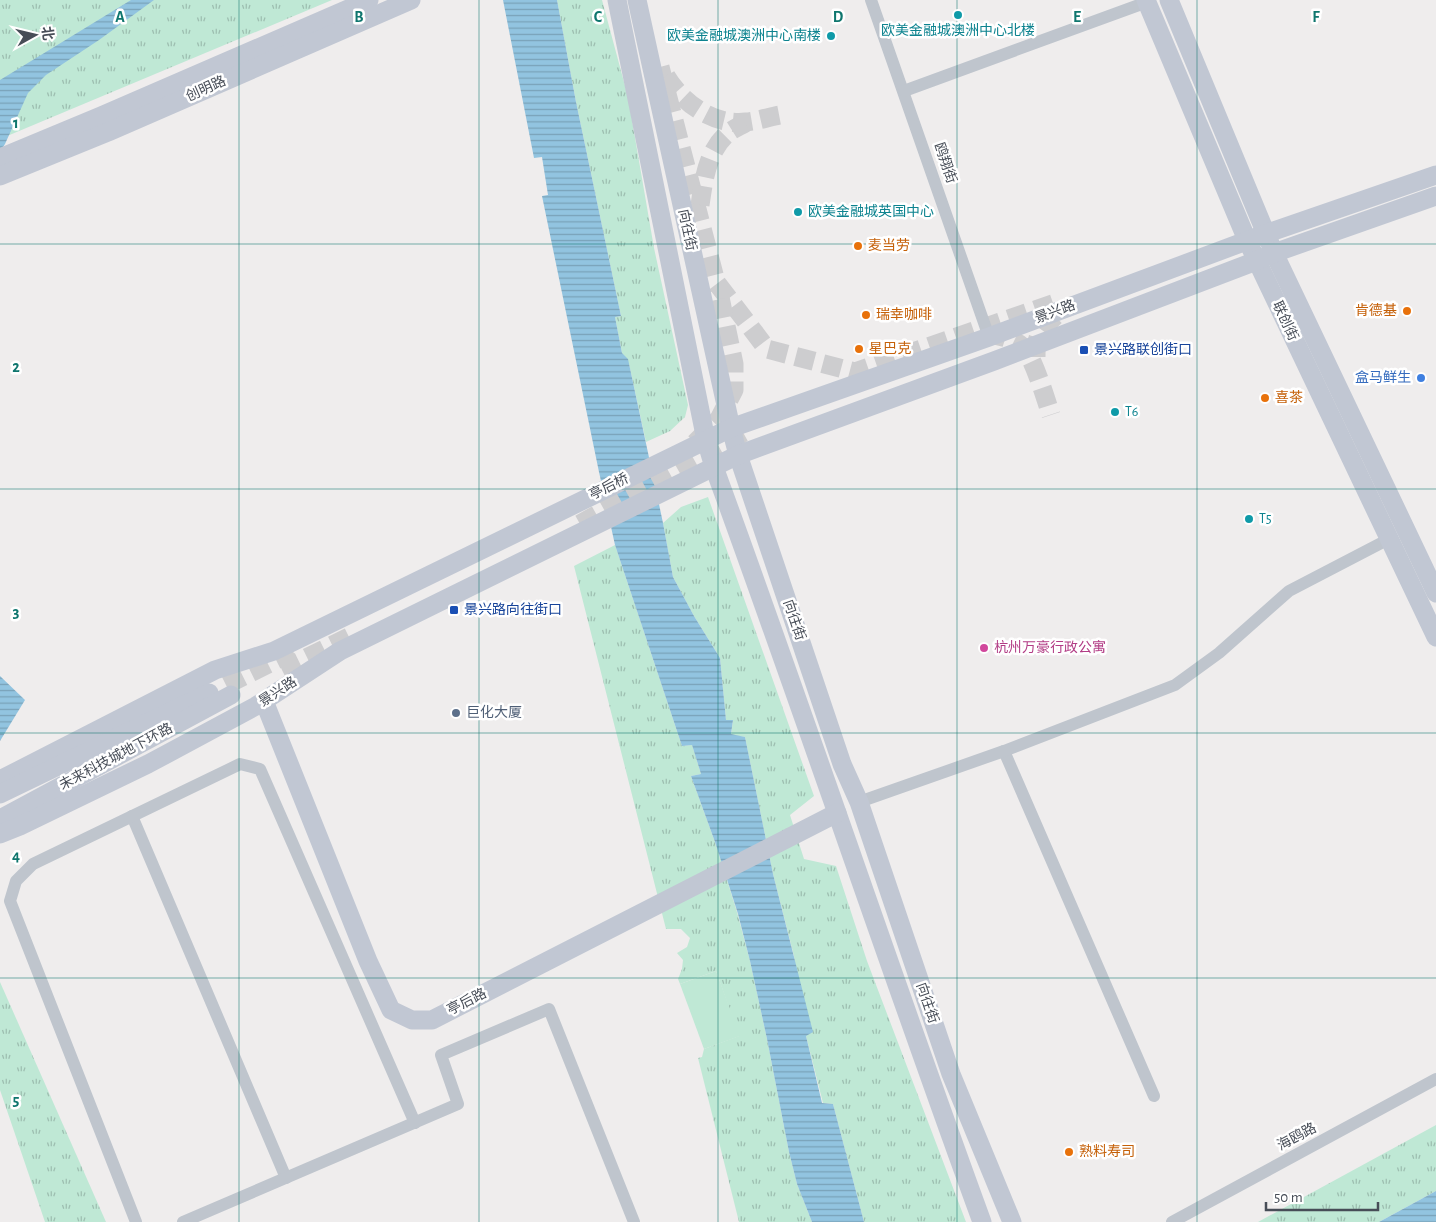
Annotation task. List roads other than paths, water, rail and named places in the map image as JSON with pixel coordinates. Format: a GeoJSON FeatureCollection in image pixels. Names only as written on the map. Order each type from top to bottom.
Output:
{"type":"FeatureCollection","features":[{"type":"Feature","properties":{"kind":"street","name":"创明路"},"geometry":{"type":"LineString","coordinates":[[4,166],[101,116],[369,0]]}},
{"type":"Feature","properties":{"kind":"street","name":"创明路"},"geometry":{"type":"LineString","coordinates":[[4,166],[108,132],[411,0]]}},
{"type":"Feature","properties":{"kind":"street","name":"向往街"},"geometry":{"type":"LineString","coordinates":[[617,0],[706,440],[714,467],[934,1092],[982,1222]]}},
{"type":"Feature","properties":{"kind":"street","name":"向往街"},"geometry":{"type":"LineString","coordinates":[[637,0],[738,455],[842,764],[859,802],[951,1074],[1012,1222]]}},
{"type":"Feature","properties":{"kind":"street","name":"鸥翔街"},"geometry":{"type":"LineString","coordinates":[[871,0],[989,337]]}},
{"type":"Feature","properties":{"kind":"street","name":"联创街"},"geometry":{"type":"LineString","coordinates":[[1169,0],[1265,234],[1436,593]]}},
{"type":"Feature","properties":{"kind":"street"},"geometry":{"type":"LineString","coordinates":[[904,91],[1146,1]]}},
{"type":"Feature","properties":{"kind":"street","name":"联创街"},"geometry":{"type":"LineString","coordinates":[[1146,1],[1256,261],[1436,637]]}},
{"type":"Feature","properties":{"kind":"street","name":"景兴路"},"geometry":{"type":"LineString","coordinates":[[677,454],[731,428],[989,337],[1247,240],[1436,175]]}},
{"type":"Feature","properties":{"kind":"street","name":"景兴路"},"geometry":{"type":"LineString","coordinates":[[683,482],[738,455],[1274,253],[1436,196]]}},
{"type":"Feature","properties":{"kind":"street","name":"亭后桥"},"geometry":{"type":"LineString","coordinates":[[0,780],[215,670],[274,651],[677,454]]}},
{"type":"Feature","properties":{"kind":"street","name":"亭后桥"},"geometry":{"type":"LineString","coordinates":[[554,546],[683,482]]}},
{"type":"Feature","properties":{"kind":"street"},"geometry":{"type":"LineString","coordinates":[[859,802],[1004,751],[1175,686],[1219,653],[1288,591],[1389,539]]}},
{"type":"Feature","properties":{"kind":"street","name":"景兴路"},"geometry":{"type":"LineString","coordinates":[[0,834],[148,764],[264,701],[340,652],[554,546]]}},
{"type":"Feature","properties":{"kind":"street","name":"未来科技城地下环路"},"geometry":{"type":"LineString","coordinates":[[0,794],[229,690],[0,819]]}},
{"type":"Feature","properties":{"kind":"street","name":"亭后路"},"geometry":{"type":"LineString","coordinates":[[264,701],[368,962],[391,1010],[412,1020],[432,1020],[837,813]]}},
{"type":"Feature","properties":{"kind":"street"},"geometry":{"type":"LineString","coordinates":[[1004,751],[1154,1096]]}},
{"type":"Feature","properties":{"kind":"street"},"geometry":{"type":"LineString","coordinates":[[136,1222],[10,901],[16,881],[33,864],[240,764],[260,768],[415,1123]]}},
{"type":"Feature","properties":{"kind":"street"},"geometry":{"type":"LineString","coordinates":[[132,816],[286,1178]]}},
{"type":"Feature","properties":{"kind":"street"},"geometry":{"type":"LineString","coordinates":[[184,1222],[458,1104],[441,1055],[549,1009],[634,1222]]}},
{"type":"Feature","properties":{"kind":"street","name":"海鸥路"},"geometry":{"type":"LineString","coordinates":[[1172,1222],[1436,1079]]}},
{"type":"Feature","properties":{"kind":"water"},"geometry":{"type":"Polygon","coordinates":[[[131,0],[154,0],[46,75],[28,93],[0,152],[0,80],[131,0]]]}},
{"type":"Feature","properties":{"kind":"water"},"geometry":{"type":"Polygon","coordinates":[[[503,0],[557,0],[576,102],[621,316],[615,317],[622,353],[628,359],[673,577],[720,658],[726,720],[733,720],[731,734],[745,737],[773,874],[813,1032],[806,1036],[822,1103],[833,1104],[864,1222],[812,1222],[797,1184],[750,961],[738,914],[691,776],[701,774],[692,745],[682,746],[615,545],[542,196],[548,195],[542,157],[534,158],[503,0]]]}},
{"type":"Feature","properties":{"kind":"water"},"geometry":{"type":"Polygon","coordinates":[[[0,676],[25,700],[0,741],[0,676]]]}},
{"type":"Feature","properties":{"kind":"water"},"geometry":{"type":"Polygon","coordinates":[[[1436,1191],[1436,1222],[1379,1222],[1436,1191]]]}},
{"type":"Feature","properties":{"kind":"tunnel"},"geometry":{"type":"LineString","coordinates":[[660,67],[716,282],[767,349],[855,372],[1061,301]]}},
{"type":"Feature","properties":{"kind":"tunnel"},"geometry":{"type":"LineString","coordinates":[[666,76],[681,95],[700,111],[722,120],[746,122],[780,115]]}},
{"type":"Feature","properties":{"kind":"tunnel"},"geometry":{"type":"LineString","coordinates":[[700,205],[703,185],[715,148],[728,133],[745,123]]}},
{"type":"Feature","properties":{"kind":"tunnel"},"geometry":{"type":"LineString","coordinates":[[695,443],[719,419],[734,390],[734,364],[718,288]]}},
{"type":"Feature","properties":{"kind":"tunnel"},"geometry":{"type":"LineString","coordinates":[[1036,357],[1039,336],[1051,320],[1064,308]]}},
{"type":"Feature","properties":{"kind":"tunnel"},"geometry":{"type":"LineString","coordinates":[[987,334],[1011,340],[1019,344],[1027,352],[1039,379],[1051,415]]}},
{"type":"Feature","properties":{"kind":"tunnel"},"geometry":{"type":"LineString","coordinates":[[580,524],[746,431]]}},
{"type":"Feature","properties":{"kind":"tunnel"},"geometry":{"type":"LineString","coordinates":[[282,670],[349,637]]}},
{"type":"Feature","properties":{"kind":"tunnel"},"geometry":{"type":"LineString","coordinates":[[226,685],[296,650]]}},
{"type":"Feature","properties":{"kind":"place","name":"欧美金融城澳洲中心北楼"},"geometry":{"type":"Point","coordinates":[958,15]}},
{"type":"Feature","properties":{"kind":"place","name":"欧美金融城澳洲中心南楼"},"geometry":{"type":"Point","coordinates":[831,36]}},
{"type":"Feature","properties":{"kind":"place","name":"欧美金融城英国中心"},"geometry":{"type":"Point","coordinates":[798,212]}},
{"type":"Feature","properties":{"kind":"place","name":"麦当劳"},"geometry":{"type":"Point","coordinates":[858,246]}},
{"type":"Feature","properties":{"kind":"place","name":"肯德基"},"geometry":{"type":"Point","coordinates":[1407,311]}},
{"type":"Feature","properties":{"kind":"place","name":"瑞幸咖啡"},"geometry":{"type":"Point","coordinates":[866,315]}},
{"type":"Feature","properties":{"kind":"place","name":"星巴克"},"geometry":{"type":"Point","coordinates":[859,349]}},
{"type":"Feature","properties":{"kind":"place","name":"景兴路联创街口"},"geometry":{"type":"Point","coordinates":[1084,350]}},
{"type":"Feature","properties":{"kind":"place","name":"盒马鲜生"},"geometry":{"type":"Point","coordinates":[1421,378]}},
{"type":"Feature","properties":{"kind":"place","name":"喜茶"},"geometry":{"type":"Point","coordinates":[1265,398]}},
{"type":"Feature","properties":{"kind":"place","name":"T6"},"geometry":{"type":"Point","coordinates":[1115,412]}},
{"type":"Feature","properties":{"kind":"place","name":"T5"},"geometry":{"type":"Point","coordinates":[1249,519]}},
{"type":"Feature","properties":{"kind":"place","name":"景兴路向往街口"},"geometry":{"type":"Point","coordinates":[454,610]}},
{"type":"Feature","properties":{"kind":"place","name":"杭州万豪行政公寓"},"geometry":{"type":"Point","coordinates":[984,648]}},
{"type":"Feature","properties":{"kind":"place","name":"巨化大厦"},"geometry":{"type":"Point","coordinates":[456,713]}},
{"type":"Feature","properties":{"kind":"place","name":"熟料寿司"},"geometry":{"type":"Point","coordinates":[1069,1152]}}]}
